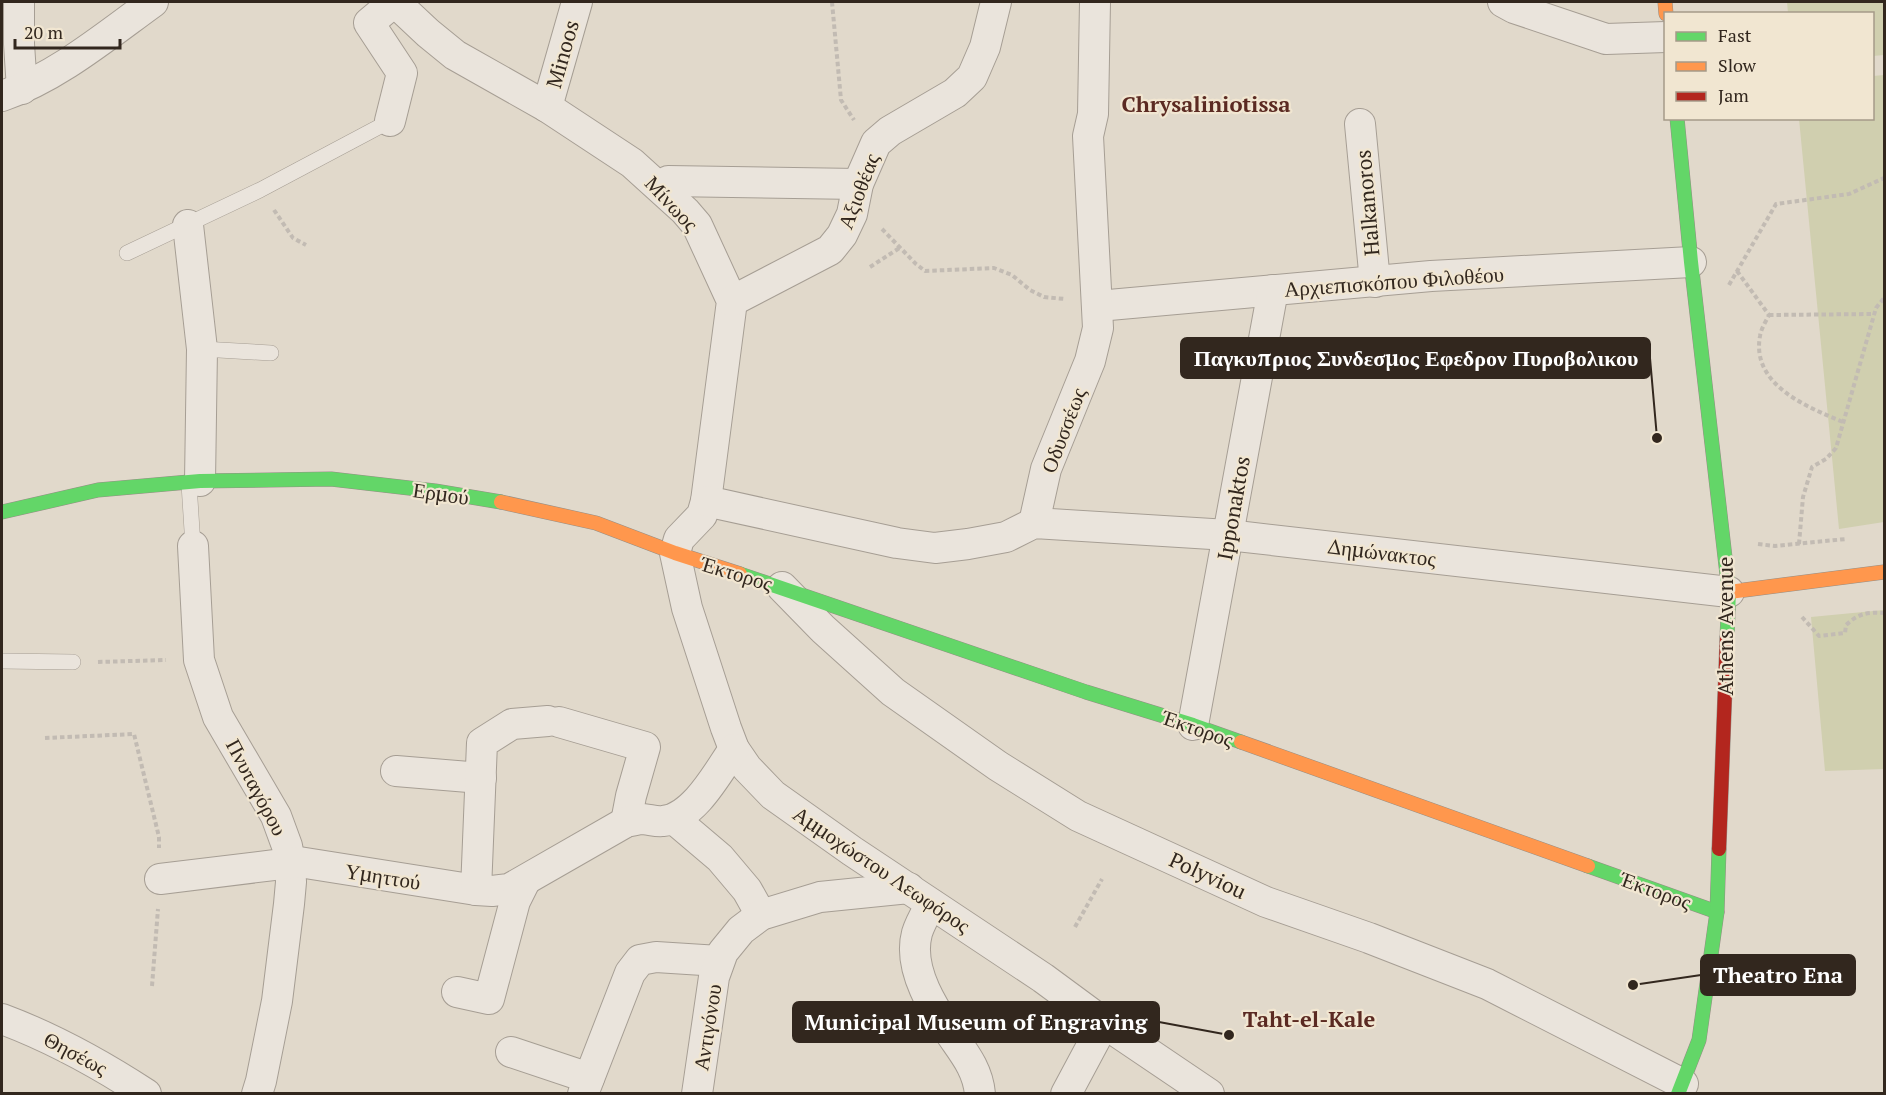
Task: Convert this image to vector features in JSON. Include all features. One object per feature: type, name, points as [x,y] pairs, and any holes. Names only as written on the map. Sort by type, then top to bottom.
[{"type":"street","points":[[12,92],[19,44],[19,2]]},
{"type":"street","points":[[12,92],[95,44],[153,2]]},
{"type":"street","points":[[390,121],[402,73],[369,23],[394,2]]},
{"type":"street","name":"Μίνωος","points":[[394,2],[455,55],[547,107],[632,163],[659,186],[697,225],[732,301]]},
{"type":"street","name":"Minoos","points":[[547,107],[577,2]]},
{"type":"street","name":"Αξιοθέας","points":[[732,301],[830,250],[842,235],[852,214],[858,183],[876,143],[890,131],[955,93],[972,77],[985,47],[996,2]]},
{"type":"street","name":"Οδυσσέως","points":[[1034,523],[1046,469],[1096,344],[1086,303],[1088,136],[1093,114],[1095,2]]},
{"type":"street","points":[[1503,2],[1514,8],[1606,39],[1664,37]]},
{"type":"street","name":"Athens Avenue","points":[[1677,120],[1729,592],[1718,912],[1699,1040],[1680,1089]]},
{"type":"street","name":"Halkanoros","points":[[1360,124],[1375,282]]},
{"type":"street","points":[[659,186],[668,181],[858,183]]},
{"type":"street","points":[[188,225],[202,349],[195,482]]},
{"type":"street","name":"Αρχιεπισκόπου Φιλοθέου","points":[[1086,303],[1431,276],[1691,262]]},
{"type":"street","name":"Ipponaktos","points":[[1193,725],[1273,290]]},
{"type":"street","points":[[675,553],[679,540],[702,515],[706,501],[732,301]]},
{"type":"street","name":"Ερμού","points":[[2,512],[81,493],[132,486],[331,479],[435,491],[514,504],[596,523],[675,553]]},
{"type":"street","points":[[706,501],[897,543],[935,548],[1006,537],[1034,523]]},
{"type":"street","name":"Δημώνακτος","points":[[1034,523],[1228,535],[1729,592]]},
{"type":"street","name":"Πνυταγόρου","points":[[193,546],[199,660],[218,717],[276,816],[290,862],[290,904],[277,1000],[257,1094]]},
{"type":"street","name":"Έκτορος","points":[[675,553],[782,587],[1086,692],[1193,725],[1718,912]]},
{"type":"street","name":"Αμμοχώστου Λεωφόρος","points":[[675,553],[687,608],[734,749],[747,768],[773,795],[1209,1094]]},
{"type":"street","points":[[1729,592],[1884,572]]},
{"type":"street","name":"Polyviou","points":[[782,587],[823,630],[893,692],[998,766],[1078,816],[1266,902],[1369,938],[1487,984],[1680,1089]]},
{"type":"street","points":[[476,890],[482,743],[512,724],[554,722],[645,747],[626,822]]},
{"type":"street","points":[[734,749],[702,796],[674,819],[720,858],[747,890],[760,915]]},
{"type":"street","points":[[396,771],[481,778]]},
{"type":"street","name":"Υμηττού","points":[[160,879],[290,862],[492,891],[509,889],[525,881],[626,822],[640,819],[662,822],[674,819]]},
{"type":"street","name":"Αντιγόνου","points":[[697,1094],[714,977],[723,952],[741,930],[760,915],[820,897],[832,890],[847,872],[852,851]]},
{"type":"street","points":[[457,992],[489,999],[514,901],[525,881]]},
{"type":"street","points":[[920,896],[915,946],[918,971],[927,995],[970,1062],[978,1080],[980,1094]]},
{"type":"street","name":"Αντιγόνου","points":[[820,897],[920,896]]},
{"type":"street","name":"Αντιγόνου","points":[[586,1086],[630,973],[640,960],[656,957],[719,961]]},
{"type":"street","name":"Θησέως","points":[[2,1019],[37,1032],[90,1059],[146,1094]]},
{"type":"street","points":[[1066,1094],[1104,1023]]},
{"type":"street","points":[[511,1052],[586,1086]]},
{"type":"lane","points":[[127,253],[260,190],[390,121]]},
{"type":"lane","points":[[202,349],[271,353]]},
{"type":"lane","name":"Πνυταγόρου","points":[[193,546],[195,482]]},
{"type":"lane","points":[[2,661],[74,662]]},
{"type":"path","points":[[832,2],[841,100],[864,135],[876,143]]},
{"type":"path","points":[[1722,287],[1728,286],[1776,204],[1849,194],[1884,178]]},
{"type":"path","points":[[260,190],[293,238],[306,245]]},
{"type":"path","points":[[882,229],[915,264],[925,271],[994,268],[1012,275],[1030,290],[1044,297],[1086,303]]},
{"type":"path","points":[[870,267],[901,247]]},
{"type":"path","points":[[1737,271],[1769,315]]},
{"type":"path","points":[[1798,544],[1803,496],[1812,467],[1826,459],[1836,448],[1874,314],[1884,298]]},
{"type":"path","points":[[1769,315],[1874,314]]},
{"type":"path","points":[[1769,315],[1760,336],[1761,366],[1772,380],[1803,405],[1843,422]]},
{"type":"path","points":[[1756,544],[1775,546],[1852,539]]},
{"type":"path","points":[[1796,613],[1806,620],[1819,636],[1845,633],[1846,625],[1854,617],[1866,612],[1884,613]]},
{"type":"path","points":[[74,662],[199,660]]},
{"type":"path","points":[[45,738],[134,734],[159,837],[160,879],[152,986]]},
{"type":"path","points":[[1075,927],[1102,879]]},
{"type":"green space","points":[[1787,2],[1884,2],[1884,55],[1874,56],[1874,12],[1788,12]]},
{"type":"green space","points":[[1884,75],[1884,522],[1839,529],[1799,120],[1874,120],[1874,76]]},
{"type":"green space","points":[[1884,610],[1884,769],[1825,771],[1811,617]]},
{"type":"traffic: fast","points":[[1677,120],[1729,592],[1727,637]]},
{"type":"traffic: fast","points":[[2,512],[98,490],[200,481],[331,479],[435,491],[501,502]]},
{"type":"traffic: fast","points":[[740,574],[1086,692],[1241,742]]},
{"type":"traffic: fast","points":[[1678,1094],[1699,1040],[1717,912],[1719,849]]},
{"type":"traffic: fast","points":[[1588,866],[1717,912]]},
{"type":"traffic: slow","points":[[1665,2],[1666,12]]},
{"type":"traffic: slow","points":[[501,502],[596,523],[675,553],[740,574]]},
{"type":"traffic: slow","points":[[1729,592],[1884,572]]},
{"type":"traffic: slow","points":[[1241,742],[1588,866]]},
{"type":"traffic: jam","points":[[1719,849],[1727,637]]},
{"type":"place","name":"Παγκυπριος Συνδεσμος Εφεδρον Πυροβολικου","points":[[1657,438]]},
{"type":"place","name":"Theatro Ena","points":[[1633,985]]},
{"type":"place","name":"Municipal Museum of Engraving","points":[[1229,1035]]},
{"type":"district","name":"Chrysaliniotissa","points":[[1206,103]]},
{"type":"district","name":"Taht-el-Kale","points":[[1309,1018]]}]
